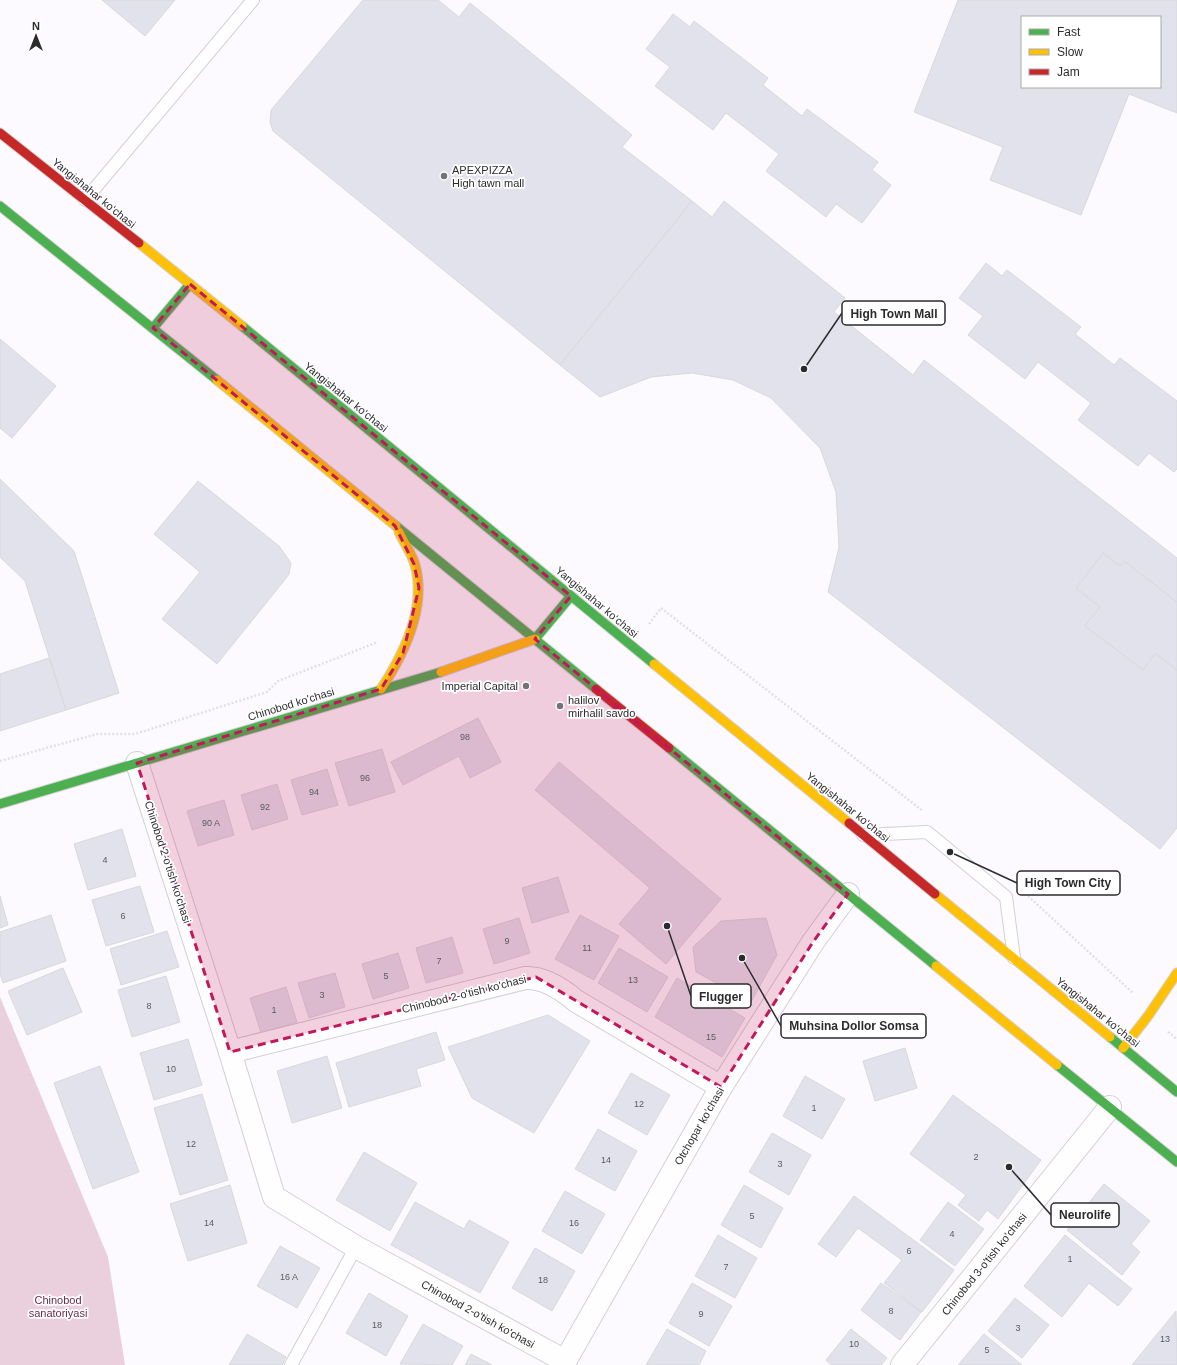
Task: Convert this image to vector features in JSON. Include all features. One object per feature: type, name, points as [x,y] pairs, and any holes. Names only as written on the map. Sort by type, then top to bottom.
[{"type":"main road","name":"Yangishahar ko‘chasi","points":[[0,133],[190,284],[1177,1092]]},
{"type":"main road","points":[[0,206],[153,328],[1177,1162]]},
{"type":"main road","points":[[153,328],[190,284]]},
{"type":"main road","points":[[381,689],[393,672],[410,632],[419,588],[414,564],[396,526]]},
{"type":"main road","points":[[535,639],[571,596]]},
{"type":"main road","name":"Chinobod ko'chasi","points":[[0,804],[477,660],[535,639]]},
{"type":"main road","points":[[1123,1048],[1148,1016],[1177,973]]},
{"type":"street","name":"Chinobod 2-o'tish ko'chasi","points":[[137,763],[230,1052],[274,1198],[356,1247],[564,1363]]},
{"type":"street","name":"Otchopar ko'chasi","points":[[564,1363],[721,1087],[813,942],[848,894]]},
{"type":"street","name":"Chinobod 2-o'tish ko'chasi","points":[[230,1052],[525,978],[536,977],[563,991],[576,1001],[721,1087]]},
{"type":"street","name":"Chinobod 3-o'tish ko'chasi","points":[[902,1365],[1110,1107]]},
{"type":"lane","points":[[84,200],[253,0]]},
{"type":"lane","points":[[863,835],[927,832],[1006,897],[1015,959]]},
{"type":"lane","points":[[291,1365],[356,1247]]},
{"type":"path","points":[[649,624],[661,608]]},
{"type":"path","points":[[0,761],[98,734],[135,734],[267,692],[278,681],[373,644],[410,632]]},
{"type":"highlighted area","points":[[190,284],[571,596],[535,639],[848,894],[813,942],[721,1087],[536,977],[230,1052],[137,763],[381,689],[403,653],[419,588],[414,564],[395,526],[153,328]]},
{"type":"green space","name":"Chinobod sanatoriyasi","points":[[0,997],[108,1257],[125,1365],[0,1365]]},
{"type":"building","points":[[102,0],[175,0],[145,36]]},
{"type":"building","points":[[363,0],[438,0],[459,17],[470,3],[632,135],[622,147],[692,201],[560,365],[273,131],[270,122],[271,110]]},
{"type":"building","points":[[958,0],[1177,0],[1177,113],[1129,94],[1081,215],[990,180],[1003,147],[914,112]]},
{"type":"building","points":[[673,14],[690,27],[694,21],[768,78],[763,85],[802,116],[807,109],[878,162],[872,170],[891,185],[862,223],[836,204],[826,217],[766,171],[779,154],[726,113],[713,130],[655,86],[670,67],[646,49]]},
{"type":"building","points":[[692,201],[712,217],[724,201],[845,298],[834,312],[913,375],[924,360],[1177,558],[1177,828],[1160,849],[828,592],[839,547],[836,492],[820,448],[771,398],[733,380],[692,373],[651,377],[600,397],[560,365]]},
{"type":"building","points":[[986,263],[1002,276],[1007,270],[1081,327],[1075,334],[1114,365],[1120,358],[1177,401],[1177,469],[1174,472],[1149,453],[1138,466],[1078,420],[1091,403],[1038,362],[1025,379],[968,335],[983,316],[959,298]]},
{"type":"building","points":[[0,339],[56,386],[12,438],[0,428]]},
{"type":"building","points":[[0,479],[74,551],[119,693],[66,710],[25,581],[0,557]]},
{"type":"building","points":[[198,481],[279,546],[291,563],[289,574],[217,664],[162,619],[200,572],[154,534]]},
{"type":"building","points":[[1103,553],[1120,566],[1124,561],[1177,602],[1177,670],[1155,653],[1143,670],[1085,626],[1100,607],[1076,588]]},
{"type":"building","points":[[49,658],[66,710],[0,731],[0,674]]},
{"type":"building","points":[[478,718],[501,762],[470,778],[459,756],[403,785],[391,762]]},
{"type":"building","points":[[382,749],[395,792],[349,806],[335,763]]},
{"type":"building","points":[[559,762],[721,899],[666,964],[619,924],[650,888],[535,790]]},
{"type":"building","points":[[327,769],[338,805],[302,815],[291,780]]},
{"type":"building","points":[[277,784],[288,819],[252,830],[241,795]]},
{"type":"building","points":[[224,800],[234,835],[198,846],[187,811]]},
{"type":"building","points":[[122,829],[136,876],[88,890],[74,844]]},
{"type":"building","points":[[558,877],[569,912],[532,923],[522,888]]},
{"type":"building","points":[[140,886],[154,932],[106,946],[92,900]]},
{"type":"building","points":[[0,896],[8,925],[0,928]]},
{"type":"building","points":[[51,915],[66,961],[3,983],[0,974],[0,932]]},
{"type":"building","points":[[580,915],[619,936],[594,980],[555,959]]},
{"type":"building","points":[[519,918],[530,953],[494,964],[483,929]]},
{"type":"building","points":[[766,918],[777,955],[751,1002],[696,972],[693,947],[721,921]]},
{"type":"building","points":[[167,931],[179,967],[121,985],[110,949]]},
{"type":"building","points":[[452,937],[463,973],[426,983],[416,948]]},
{"type":"building","points":[[619,948],[668,977],[647,1012],[598,983]]},
{"type":"building","points":[[398,953],[409,988],[373,999],[362,964]]},
{"type":"building","points":[[63,968],[82,1012],[27,1035],[8,991]]},
{"type":"building","points":[[335,973],[345,1007],[309,1018],[298,983]]},
{"type":"building","points":[[166,976],[180,1022],[132,1037],[118,990]]},
{"type":"building","points":[[677,978],[745,1018],[722,1057],[655,1017]]},
{"type":"building","points":[[286,987],[297,1022],[261,1033],[250,998]]},
{"type":"building","points":[[548,1015],[590,1041],[534,1133],[472,1098],[448,1047]]},
{"type":"building","points":[[436,1032],[445,1060],[416,1069],[421,1086],[349,1107],[336,1063]]},
{"type":"building","points":[[188,1039],[202,1085],[154,1100],[140,1053]]},
{"type":"building","points":[[905,1048],[917,1088],[875,1101],[863,1061]]},
{"type":"building","points":[[327,1056],[342,1108],[292,1123],[277,1071]]},
{"type":"building","points":[[100,1066],[139,1172],[93,1189],[54,1083]]},
{"type":"building","points":[[631,1073],[670,1095],[647,1135],[608,1113]]},
{"type":"building","points":[[805,1076],[845,1099],[822,1139],[783,1116]]},
{"type":"building","points":[[202,1094],[228,1180],[180,1195],[154,1108]]},
{"type":"building","points":[[953,1095],[1041,1160],[998,1219],[987,1210],[979,1221],[958,1205],[966,1195],[910,1154]]},
{"type":"building","points":[[598,1129],[637,1151],[615,1191],[575,1169]]},
{"type":"building","points":[[772,1133],[811,1155],[789,1195],[749,1172]]},
{"type":"building","points":[[364,1152],[417,1183],[390,1231],[336,1200]]},
{"type":"building","points":[[1104,1184],[1150,1221],[1131,1244],[1140,1252],[1122,1275],[1067,1230]]},
{"type":"building","points":[[230,1185],[247,1243],[188,1261],[170,1204]]},
{"type":"building","points":[[744,1185],[783,1208],[761,1248],[721,1225]]},
{"type":"building","points":[[565,1191],[605,1214],[582,1254],[542,1231]]},
{"type":"building","points":[[854,1196],[954,1270],[922,1312],[884,1283],[902,1260],[858,1228],[836,1257],[818,1244]]},
{"type":"building","points":[[415,1202],[464,1229],[469,1220],[509,1242],[480,1293],[391,1245]]},
{"type":"building","points":[[948,1202],[984,1229],[955,1266],[920,1240]]},
{"type":"building","points":[[718,1235],[757,1258],[735,1298],[695,1276]]},
{"type":"building","points":[[1065,1235],[1132,1289],[1118,1306],[1089,1283],[1062,1317],[1024,1286]]},
{"type":"building","points":[[280,1246],[320,1268],[297,1308],[257,1286]]},
{"type":"building","points":[[535,1248],[575,1271],[552,1311],[512,1288]]},
{"type":"building","points":[[692,1283],[732,1306],[709,1346],[669,1323]]},
{"type":"building","points":[[881,1283],[921,1312],[900,1340],[861,1310]]},
{"type":"building","points":[[369,1293],[408,1316],[386,1356],[346,1333]]},
{"type":"building","points":[[1015,1298],[1049,1325],[1022,1358],[988,1331]]},
{"type":"building","points":[[1176,1311],[1177,1365],[1132,1365]]},
{"type":"building","points":[[423,1324],[463,1346],[452,1365],[400,1364]]},
{"type":"building","points":[[667,1329],[706,1351],[699,1365],[646,1365]]},
{"type":"building","points":[[851,1329],[887,1358],[881,1365],[832,1365],[826,1360]]},
{"type":"building","points":[[247,1334],[286,1357],[282,1365],[229,1365]]},
{"type":"building","points":[[984,1334],[1022,1365],[958,1365]]},
{"type":"building","points":[[471,1354],[492,1365],[465,1365]]},
{"type":"traffic: fast","points":[[0,206],[217,380]]},
{"type":"traffic: fast","points":[[153,328],[190,284]]},
{"type":"traffic: fast","points":[[242,326],[654,664]]},
{"type":"traffic: fast","points":[[396,526],[596,689]]},
{"type":"traffic: fast","points":[[535,639],[571,596]]},
{"type":"traffic: fast","points":[[0,804],[441,672]]},
{"type":"traffic: fast","points":[[669,748],[936,966]]},
{"type":"traffic: fast","points":[[1110,1037],[1177,1092]]},
{"type":"traffic: fast","points":[[1057,1065],[1177,1162]]},
{"type":"traffic: slow","points":[[139,243],[242,326]]},
{"type":"traffic: slow","points":[[217,380],[396,526]]},
{"type":"traffic: slow","points":[[381,689],[405,646],[416,614],[418,598],[418,581],[415,565],[399,532]]},
{"type":"traffic: slow","points":[[441,672],[535,639]]},
{"type":"traffic: slow","points":[[654,664],[849,823]]},
{"type":"traffic: slow","points":[[935,894],[1110,1037]]},
{"type":"traffic: slow","points":[[936,966],[1057,1065]]},
{"type":"traffic: slow","points":[[1123,1048],[1148,1016],[1177,973]]},
{"type":"traffic: jam","points":[[0,133],[139,243]]},
{"type":"traffic: jam","points":[[596,689],[669,748]]},
{"type":"traffic: jam","points":[[849,823],[935,894]]},
{"type":"place","name":"APEXPIZZA High tawn mall","points":[[444,176]]},
{"type":"place","name":"High Town Mall","points":[[804,369]]},
{"type":"place","name":"Imperial Capital","points":[[526,686]]},
{"type":"place","name":"halilov mirhalil savdo","points":[[560,706]]},
{"type":"place","name":"High Town City","points":[[950,852]]},
{"type":"place","name":"Flugger","points":[[667,926]]},
{"type":"place","name":"Muhsina Dollor Somsa","points":[[742,958]]},
{"type":"place","name":"Neurolife","points":[[1009,1167]]}]
